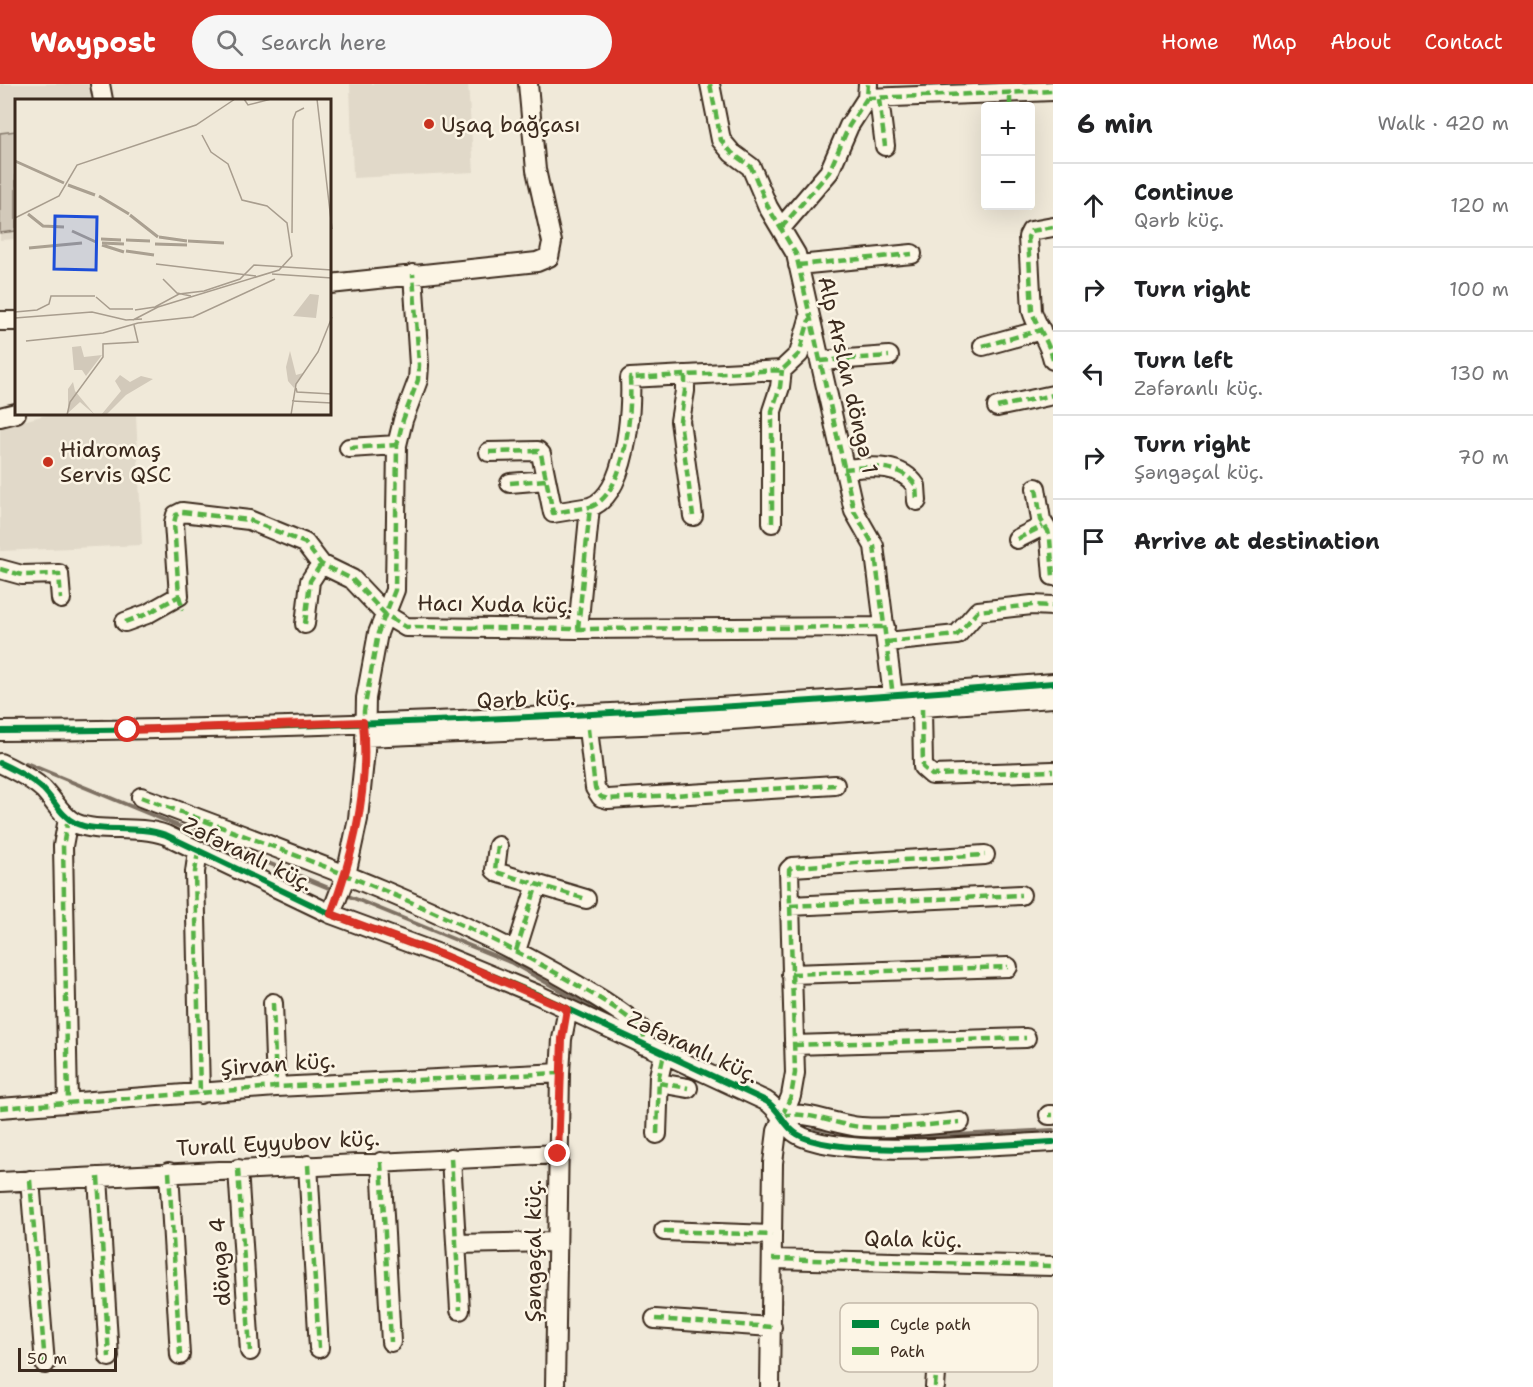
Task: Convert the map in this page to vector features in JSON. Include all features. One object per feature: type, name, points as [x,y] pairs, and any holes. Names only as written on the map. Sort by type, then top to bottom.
[{"type":"street","points":[[100,84],[102,99]]},
{"type":"street","points":[[332,284],[537,262],[549,257],[552,242],[536,170],[528,84]]},
{"type":"street","name":"Alp Arslan döngə 1","points":[[710,84],[721,140],[732,153],[751,167],[768,207],[792,245],[798,265],[856,518],[867,531],[874,546],[893,696]]},
{"type":"street","points":[[872,94],[1010,99],[1053,91]]},
{"type":"street","points":[[781,228],[823,182],[849,126],[872,94]]},
{"type":"street","points":[[872,94],[885,146]]},
{"type":"street","points":[[1053,227],[1031,231],[1028,237],[1032,311],[1050,348],[1053,360]]},
{"type":"street","points":[[798,265],[912,254]]},
{"type":"street","points":[[331,914],[346,875],[358,819],[364,729],[378,633],[394,590],[397,445],[403,420],[418,380],[420,365],[413,274]]},
{"type":"street","points":[[772,523],[771,418],[782,370],[799,354],[810,317]]},
{"type":"street","points":[[983,346],[1041,330]]},
{"type":"street","points":[[820,361],[889,356]]},
{"type":"street","points":[[489,452],[538,451],[542,454],[553,513],[590,507],[607,497],[618,472],[630,412],[630,378],[782,370]]},
{"type":"street","points":[[685,375],[685,392],[680,421],[693,516]]},
{"type":"street","points":[[997,407],[1053,396]]},
{"type":"street","points":[[0,417],[15,413]]},
{"type":"street","points":[[349,448],[397,445]]},
{"type":"street","points":[[844,469],[879,466],[898,471],[916,486],[917,501]]},
{"type":"street","points":[[510,483],[546,480]]},
{"type":"street","points":[[1036,488],[1043,526],[1048,531],[1050,539],[1053,576]]},
{"type":"street","points":[[578,629],[590,507]]},
{"type":"street","name":"Hacı Xuda küç.","points":[[125,622],[181,603],[174,523],[176,515],[182,513],[240,518],[259,523],[305,543],[321,564],[352,579],[386,615],[406,627],[957,635],[978,611],[1032,605],[1053,606]]},
{"type":"street","points":[[1017,539],[1043,526]]},
{"type":"street","points":[[305,624],[309,581],[321,564]]},
{"type":"street","points":[[0,568],[22,575],[59,574],[62,599]]},
{"type":"street","name":"Qərb küç.","points":[[364,729],[893,696],[1053,683]]},
{"type":"street","name":"Qərb küç.","points":[[0,731],[588,729],[922,709],[1053,698]]},
{"type":"street","points":[[922,709],[923,767],[932,775],[1053,771]]},
{"type":"street","points":[[588,729],[595,788],[601,797],[608,799],[835,785]]},
{"type":"street","points":[[0,763],[42,788],[68,819],[63,846],[68,1103]]},
{"type":"street","points":[[141,798],[346,875],[516,951],[575,984],[631,1021],[641,1029],[644,1045]]},
{"type":"street","name":"Zəfəranlı küç.","points":[[68,819],[84,826],[152,830],[331,914],[442,955],[567,1009],[766,1101],[782,1116],[791,1129],[805,1138],[855,1148],[1053,1142]]},
{"type":"street","points":[[498,846],[495,870],[586,899]]},
{"type":"street","points":[[198,851],[195,895],[200,1094]]},
{"type":"street","points":[[771,1387],[773,1163],[777,1131],[793,1086],[794,1045],[788,874],[792,867],[985,855]]},
{"type":"street","points":[[516,951],[537,884]]},
{"type":"street","points":[[790,906],[1021,895]]},
{"type":"street","points":[[791,974],[1008,967]]},
{"type":"street","points":[[273,1003],[276,1087]]},
{"type":"street","name":"Şəngəçal küç.","points":[[555,1387],[560,1073],[567,1009]]},
{"type":"street","points":[[794,1045],[1026,1038]]},
{"type":"street","points":[[657,1134],[659,1083],[664,1054]]},
{"type":"street","name":"Şirvan küç.","points":[[0,1108],[276,1087],[560,1073]]},
{"type":"street","points":[[659,1083],[688,1088]]},
{"type":"street","points":[[782,1116],[795,1114],[836,1124],[881,1128],[960,1122]]},
{"type":"street","name":"Turall Eyyubov küç.","points":[[0,1182],[558,1154]]},
{"type":"street","points":[[451,1158],[460,1310]]},
{"type":"street","points":[[381,1162],[391,1342]]},
{"type":"street","points":[[308,1165],[319,1348]]},
{"type":"street","name":"döngə 4","points":[[238,1169],[250,1351]]},
{"type":"street","points":[[169,1172],[180,1356]]},
{"type":"street","points":[[98,1177],[109,1357]]},
{"type":"street","points":[[30,1180],[45,1364]]},
{"type":"street","points":[[664,1231],[772,1235]]},
{"type":"street","points":[[456,1244],[557,1242]]},
{"type":"street","name":"Qala küç.","points":[[772,1259],[1053,1266]]},
{"type":"street","points":[[655,1319],[772,1327]]},
{"type":"street","points":[[935,1387],[936,1372]]},
{"type":"shaded area","points":[[0,84],[88,84],[92,99],[15,99],[15,239],[0,240]]},
{"type":"shaded area","points":[[350,84],[468,84],[474,172],[353,178]]},
{"type":"shaded area","points":[[888,84],[1047,84],[889,92]]},
{"type":"shaded area","points":[[15,131],[15,231],[0,233],[0,133]]},
{"type":"shaded area","name":"Hidromaş Servis QSC","points":[[41,416],[136,416],[142,545],[0,551],[0,427]]},
{"type":"waterway","points":[[26,763],[336,891]]},
{"type":"waterway","points":[[346,895],[512,963],[607,1017]]},
{"type":"waterway","points":[[815,1128],[864,1137],[898,1138],[1053,1130]]},
{"type":"marked path","points":[[710,84],[721,140],[732,153],[751,167],[768,207],[796,254],[854,511],[874,546],[893,696]]},
{"type":"marked path","points":[[781,228],[829,172],[849,126],[867,98],[868,84]]},
{"type":"marked path","points":[[867,98],[1053,91]]},
{"type":"marked path","points":[[1010,92],[1010,102]]},
{"type":"marked path","points":[[879,99],[885,146]]},
{"type":"marked path","points":[[1053,227],[1031,231],[1028,237],[1032,311],[1053,360]]},
{"type":"marked path","points":[[798,265],[912,254]]},
{"type":"marked path","points":[[370,722],[364,722],[364,711],[378,633],[395,590],[397,445],[403,420],[418,380],[413,274]]},
{"type":"marked path","points":[[578,629],[590,507],[602,499],[612,487],[619,470],[628,431],[630,378],[782,370],[799,354],[809,320]]},
{"type":"marked path","points":[[983,346],[1041,330]]},
{"type":"marked path","points":[[820,361],[889,356]]},
{"type":"marked path","points":[[772,523],[772,411],[780,387],[782,370]]},
{"type":"marked path","points":[[685,375],[680,421],[693,516]]},
{"type":"marked path","points":[[997,407],[1053,395]]},
{"type":"marked path","points":[[349,448],[397,445]]},
{"type":"marked path","points":[[489,452],[538,451],[541,454],[553,513],[590,507]]},
{"type":"marked path","points":[[844,469],[883,468],[902,473],[916,486],[917,501]]},
{"type":"marked path","points":[[510,483],[546,480]]},
{"type":"marked path","points":[[1036,488],[1041,520],[1050,539],[1053,576]]},
{"type":"marked path","points":[[125,622],[147,614],[179,596],[174,523],[176,515],[182,512],[249,520],[305,543],[321,564],[352,579],[386,615],[406,627],[578,629],[885,627]]},
{"type":"marked path","points":[[1017,539],[1043,526]]},
{"type":"marked path","points":[[305,624],[310,581],[321,564]]},
{"type":"marked path","points":[[0,569],[22,575],[59,574],[61,599]]},
{"type":"marked path","points":[[179,596],[183,610]]},
{"type":"marked path","points":[[887,642],[957,635],[978,611],[1032,605],[1053,606]]},
{"type":"marked path","points":[[922,709],[923,767],[932,775],[1053,771]]},
{"type":"marked path","points":[[588,729],[595,788],[601,797],[608,799],[835,785]]},
{"type":"marked path","points":[[141,797],[352,878],[456,922],[556,973],[623,1014],[641,1030],[644,1045]]},
{"type":"marked path","points":[[68,819],[63,846],[68,1103]]},
{"type":"marked path","points":[[498,846],[495,870],[499,873],[586,899]]},
{"type":"marked path","points":[[198,851],[195,872],[200,1094]]},
{"type":"marked path","points":[[782,1116],[791,1096],[795,1073],[789,870],[792,867],[985,855]]},
{"type":"marked path","points":[[516,951],[537,884]]},
{"type":"marked path","points":[[790,906],[1021,895]]},
{"type":"marked path","points":[[791,974],[1008,967]]},
{"type":"marked path","points":[[273,1003],[276,1087]]},
{"type":"marked path","points":[[794,1045],[1026,1038]]},
{"type":"marked path","points":[[657,1134],[659,1076],[664,1054]]},
{"type":"marked path","points":[[0,1108],[276,1087],[560,1073]]},
{"type":"marked path","points":[[659,1083],[688,1088]]},
{"type":"marked path","points":[[782,1116],[811,1116],[861,1127],[960,1122]]},
{"type":"marked path","points":[[451,1158],[460,1310]]},
{"type":"marked path","points":[[381,1162],[391,1342]]},
{"type":"marked path","points":[[308,1165],[319,1348]]},
{"type":"marked path","points":[[238,1169],[250,1351]]},
{"type":"marked path","points":[[169,1172],[180,1355]]},
{"type":"marked path","points":[[98,1177],[109,1357]]},
{"type":"marked path","points":[[30,1180],[45,1364]]},
{"type":"marked path","points":[[664,1231],[772,1235]]},
{"type":"marked path","points":[[772,1259],[1053,1266]]},
{"type":"marked path","points":[[655,1319],[772,1327]]},
{"type":"marked path","points":[[935,1387],[936,1372]]},
{"type":"cycle path","points":[[0,731],[263,727],[527,717],[790,702],[1053,683]]},
{"type":"cycle path","points":[[0,763],[23,774],[38,785],[75,823],[95,828],[142,830],[166,835],[331,914],[442,955],[536,994],[766,1101],[775,1108],[792,1131],[817,1142],[882,1148],[1053,1142]]},
{"type":"place","name":"Uşaq bağçası","points":[[429,124]]},
{"type":"place","name":"Hidromaş Servis QSC","points":[[48,462]]},
{"type":"route","points":[[128,730],[363,722],[365,751],[354,845],[346,875],[331,914],[442,955],[567,1009],[562,1039],[558,1154]]}]
